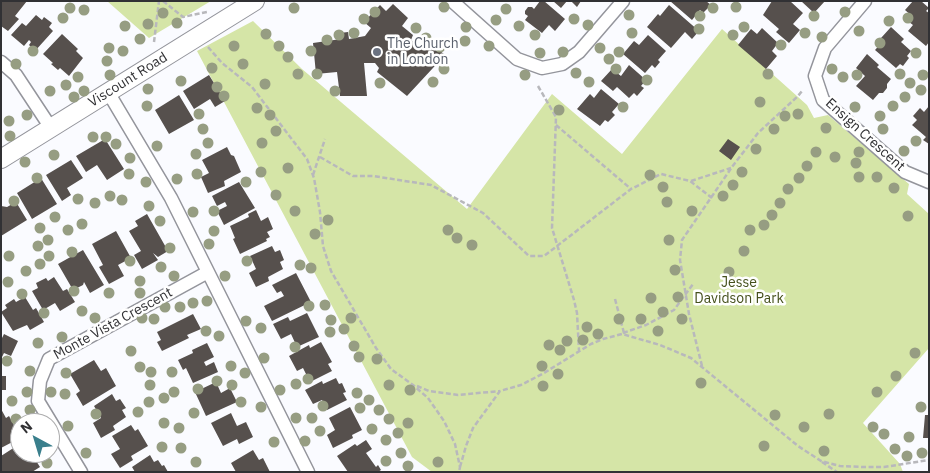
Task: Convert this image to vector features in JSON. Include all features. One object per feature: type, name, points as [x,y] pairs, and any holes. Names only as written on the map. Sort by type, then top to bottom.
[{"type":"street","name":"Viscount Road","points":[[1,159],[255,1]]},
{"type":"street","points":[[452,1],[517,58],[542,68],[562,64],[579,52],[622,1]]},
{"type":"street","name":"Ensign Crescent","points":[[865,1],[825,48],[816,76],[823,100],[905,172],[929,182]]},
{"type":"street","points":[[1,62],[16,74],[51,128]]},
{"type":"street","points":[[108,92],[171,198],[308,472]]},
{"type":"street","name":"Monte Vista Crescent","points":[[81,472],[38,401],[40,381],[49,359],[208,272]]},
{"type":"path","points":[[154,42],[161,1],[183,17],[206,11],[220,23]]},
{"type":"path","points":[[198,36],[222,63],[252,87],[307,159],[313,176],[320,212],[323,246],[331,271],[376,348],[391,369],[428,398],[444,421],[455,444],[460,468]]},
{"type":"path","points":[[538,86],[556,117],[552,228],[577,313],[579,351]]},
{"type":"path","points":[[702,366],[689,314],[680,260],[682,240],[732,167],[758,133],[802,91]]},
{"type":"path","points":[[556,125],[631,189]]},
{"type":"path","points":[[313,176],[325,139]]},
{"type":"path","points":[[320,157],[353,176],[373,176],[431,185],[483,213],[529,256],[544,256],[631,189],[661,174],[690,181],[712,198]]},
{"type":"path","points":[[690,181],[732,167]]},
{"type":"path","points":[[413,385],[428,391],[458,395],[500,391],[521,385],[603,339],[646,324],[674,310],[693,284]]},
{"type":"path","points":[[615,299],[623,333]]},
{"type":"path","points":[[623,333],[660,345],[691,358],[798,446],[837,472]]},
{"type":"path","points":[[459,472],[473,428],[500,391]]},
{"type":"path","points":[[821,461],[840,466],[884,467],[929,460]]},
{"type":"green space","points":[[107,1],[211,1],[149,38]]},
{"type":"green space","name":"Jesse Davidson Park","points":[[253,21],[302,69],[467,209],[552,94],[622,154],[722,29],[807,105],[814,118],[828,115],[909,184],[907,194],[929,214],[929,348],[863,423],[900,464],[903,472],[432,472],[412,457],[197,51]]},
{"type":"building","points":[[1,1],[27,1],[15,16],[19,19],[8,31],[1,26]]},
{"type":"building","points":[[540,1],[544,1],[565,19],[555,31],[549,25],[542,33],[525,20],[528,16],[525,14],[525,11],[528,7],[534,9]]},
{"type":"building","points":[[553,1],[567,1],[561,8]]},
{"type":"building","points":[[571,1],[581,1],[577,7]]},
{"type":"building","points":[[670,1],[706,1],[711,5],[703,13],[700,10],[692,20]]},
{"type":"building","points":[[772,1],[790,1],[803,13],[793,24],[800,30],[789,43],[776,32],[779,29],[763,15]]},
{"type":"building","points":[[801,1],[825,1],[814,13]]},
{"type":"building","points":[[913,1],[921,1],[929,8],[926,11],[929,13],[929,42],[926,46],[908,31],[913,25],[909,22],[913,17],[905,10]]},
{"type":"building","name":"The Church in London","points":[[393,4],[408,18],[402,26],[413,35],[411,40],[422,48],[428,41],[445,55],[407,96],[377,72],[379,68],[375,63],[364,63],[367,96],[340,96],[337,72],[316,74],[313,43],[341,39],[340,33],[348,32],[349,39],[365,36],[371,28],[364,22],[380,5],[386,11]]},
{"type":"building","points":[[669,5],[699,31],[692,39],[685,32],[671,48],[647,27]]},
{"type":"building","points":[[36,15],[42,20],[44,17],[52,23],[49,27],[53,31],[35,51],[29,45],[31,42],[29,40],[24,46],[11,35],[22,23],[26,26]]},
{"type":"building","points":[[891,27],[904,39],[901,42],[911,51],[907,56],[909,58],[903,66],[900,64],[896,68],[875,50],[884,40],[881,38]]},
{"type":"building","points":[[762,28],[778,43],[772,51],[777,56],[766,69],[738,45],[751,29],[757,34]]},
{"type":"building","points":[[62,34],[78,49],[76,51],[83,58],[69,76],[60,68],[58,70],[43,54]]},
{"type":"building","points":[[648,35],[666,51],[658,60],[660,62],[655,68],[652,65],[645,73],[623,54],[634,41],[639,45]]},
{"type":"building","points":[[867,54],[879,65],[877,67],[891,79],[883,93],[879,93],[873,100],[856,86],[865,76],[856,68]]},
{"type":"building","points":[[629,65],[646,80],[641,86],[644,88],[637,96],[634,93],[629,98],[617,87],[613,91],[601,81],[612,69],[621,76]]},
{"type":"building","points":[[209,75],[225,101],[215,107],[210,99],[194,109],[183,91]]},
{"type":"building","points":[[601,89],[619,104],[612,112],[615,115],[608,122],[605,120],[600,126],[577,109],[590,94],[594,98]]},
{"type":"building","points":[[179,95],[194,120],[169,134],[155,110]]},
{"type":"building","points":[[929,106],[929,144],[923,140],[926,137],[912,125],[917,120],[913,116],[920,108],[924,112]]},
{"type":"building","points":[[105,139],[124,169],[107,180],[97,165],[86,172],[76,156]]},
{"type":"building","points":[[728,139],[740,147],[731,160],[719,151]]},
{"type":"building","points":[[227,147],[231,155],[234,156],[241,172],[224,181],[225,186],[208,193],[201,177],[209,173],[202,160]]},
{"type":"building","points":[[71,160],[83,178],[67,188],[71,195],[62,201],[46,175]]},
{"type":"building","points":[[41,178],[57,204],[32,219],[17,193]]},
{"type":"building","points":[[239,182],[255,208],[224,225],[217,211],[227,206],[225,202],[217,206],[212,196]]},
{"type":"building","points":[[16,202],[27,220],[1,236],[1,206],[7,207]]},
{"type":"building","points":[[256,210],[261,221],[268,217],[273,229],[267,232],[270,237],[266,239],[267,241],[240,254],[233,239],[235,238],[230,226],[249,217],[248,214]]},
{"type":"building","points":[[147,214],[168,251],[158,257],[153,253],[158,260],[142,269],[134,255],[141,251],[129,231],[138,226],[135,221]]},
{"type":"building","points":[[116,231],[131,258],[118,265],[124,276],[109,284],[99,267],[103,265],[92,244]]},
{"type":"building","points":[[272,246],[275,252],[280,250],[284,260],[280,262],[283,269],[268,277],[269,281],[256,287],[249,273],[256,269],[250,256]]},
{"type":"building","points":[[83,250],[104,285],[90,293],[84,282],[83,285],[73,290],[58,264]]},
{"type":"building","points":[[296,273],[311,302],[272,321],[264,306],[284,296],[281,291],[277,293],[272,285]]},
{"type":"building","points":[[54,277],[63,291],[67,289],[75,302],[60,311],[55,303],[43,310],[32,291],[38,288],[36,283],[46,278],[48,281]]},
{"type":"building","points":[[25,297],[33,310],[36,308],[44,322],[30,330],[27,325],[13,331],[1,312],[7,308],[5,305],[14,299],[16,302]]},
{"type":"building","points":[[307,313],[319,337],[297,347],[291,334],[281,339],[273,324],[288,317],[290,321]]},
{"type":"building","points":[[193,314],[201,329],[187,335],[189,338],[162,351],[157,342],[161,340],[157,332]]},
{"type":"building","points":[[4,334],[18,341],[11,356],[4,353],[1,359],[1,340]]},
{"type":"building","points":[[321,342],[332,362],[328,364],[332,371],[310,382],[303,368],[297,371],[289,356],[309,345],[310,348]]},
{"type":"building","points":[[207,343],[214,357],[204,362],[206,366],[214,362],[218,372],[193,383],[186,368],[183,370],[178,360],[193,353],[192,350]]},
{"type":"building","points":[[94,360],[101,371],[106,368],[116,386],[83,406],[76,394],[80,391],[70,374]]},
{"type":"building","points":[[1,376],[6,376],[6,390],[1,390]]},
{"type":"building","points":[[336,378],[339,384],[342,383],[346,392],[343,393],[347,400],[327,410],[322,400],[313,404],[305,390],[322,381],[323,384]]},
{"type":"building","points":[[216,382],[221,393],[230,388],[237,402],[206,416],[195,392]]},
{"type":"building","points":[[112,394],[116,401],[120,399],[126,408],[122,410],[126,417],[113,426],[115,430],[101,438],[93,423],[101,418],[94,406]]},
{"type":"building","points":[[350,407],[362,430],[352,435],[353,438],[333,448],[327,435],[335,430],[329,418]]},
{"type":"building","points":[[1,409],[6,418],[9,416],[10,418],[10,443],[1,448]]},
{"type":"building","points":[[231,413],[237,426],[246,422],[253,437],[239,444],[237,439],[223,446],[211,423]]},
{"type":"building","points":[[925,415],[929,415],[929,438],[923,438]]},
{"type":"building","points":[[131,425],[135,431],[138,429],[148,446],[131,456],[133,460],[120,468],[111,454],[120,449],[112,436]]},
{"type":"building","points":[[366,440],[372,449],[366,453],[376,467],[378,465],[381,470],[378,472],[348,472],[337,456],[355,444],[357,446]]},
{"type":"building","points":[[10,450],[10,463],[37,463],[40,467],[32,472],[1,472],[1,456]]},
{"type":"building","points":[[253,450],[259,460],[263,458],[270,472],[236,472],[231,463]]},
{"type":"building","points":[[150,455],[154,462],[158,460],[162,466],[164,465],[168,472],[135,472],[132,467]]},
{"type":"place","name":"The Church in London","points":[[377,52]]}]
